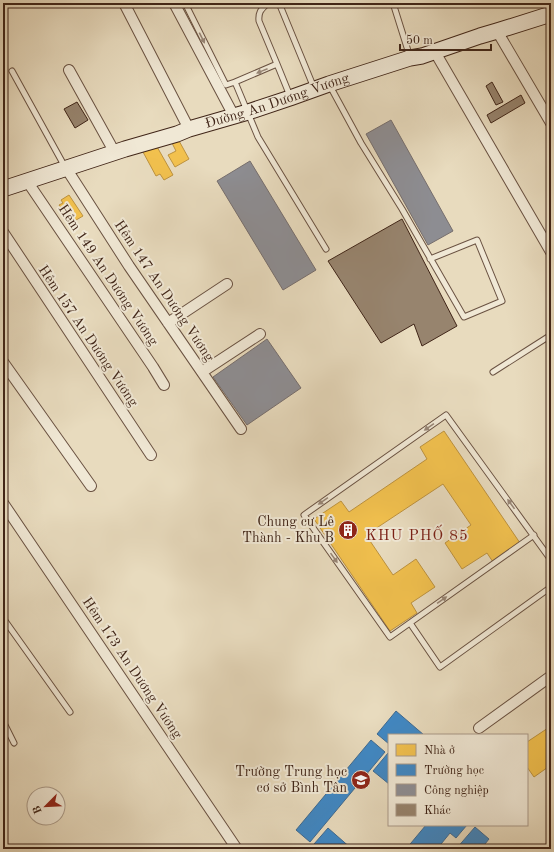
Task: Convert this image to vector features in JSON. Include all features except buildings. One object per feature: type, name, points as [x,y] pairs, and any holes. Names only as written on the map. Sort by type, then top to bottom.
[{"type":"main road","name":"Đường An Dương Vương","points":[[3,189],[551,14]]},
{"type":"street","points":[[124,3],[189,129]]},
{"type":"street","points":[[174,3],[241,114]]},
{"type":"street","points":[[497,31],[551,123]]},
{"type":"street","points":[[435,52],[551,252]]},
{"type":"street","points":[[69,70],[115,153]]},
{"type":"street","name":"Hẻm 147 An Dương Vương","points":[[66,168],[129,266],[241,429]]},
{"type":"street","name":"Hẻm 149 An Dương Vương","points":[[27,181],[164,385]]},
{"type":"street","name":"Hẻm 157 An Dương Vương","points":[[3,232],[151,455]]},
{"type":"street","points":[[168,323],[227,284]]},
{"type":"street","points":[[202,372],[260,334]]},
{"type":"street","points":[[3,362],[91,486]]},
{"type":"street","name":"Hẻm 173 An Dương Vương","points":[[3,503],[237,849]]},
{"type":"street","points":[[479,728],[551,676]]},
{"type":"lane","points":[[185,3],[226,85],[277,64]]},
{"type":"lane","points":[[268,3],[258,15],[259,21],[290,98]]},
{"type":"lane","points":[[279,3],[322,86],[361,143],[402,209],[430,259],[464,317],[502,302],[476,240],[430,259]]},
{"type":"lane","points":[[393,3],[410,58]]},
{"type":"lane","points":[[12,71],[66,168]]},
{"type":"lane","points":[[234,82],[241,114],[258,137],[326,249]]},
{"type":"lane","points":[[493,372],[551,335]]},
{"type":"lane","points":[[534,535],[390,637],[304,515],[446,415],[534,535],[551,560]]},
{"type":"lane","points":[[410,623],[440,667],[551,587]]},
{"type":"lane","points":[[3,618],[70,712]]},
{"type":"lane","points":[[3,721],[14,743]]},
{"type":"place","name":"Chung cư Lê Thành - Khu B","points":[[348,530]]},
{"type":"place","name":"Trường Trung học cơ sở Bình Tân","points":[[361,780]]},
{"type":"district","name":"KHU PHỐ 85","points":[[417,536]]}]
